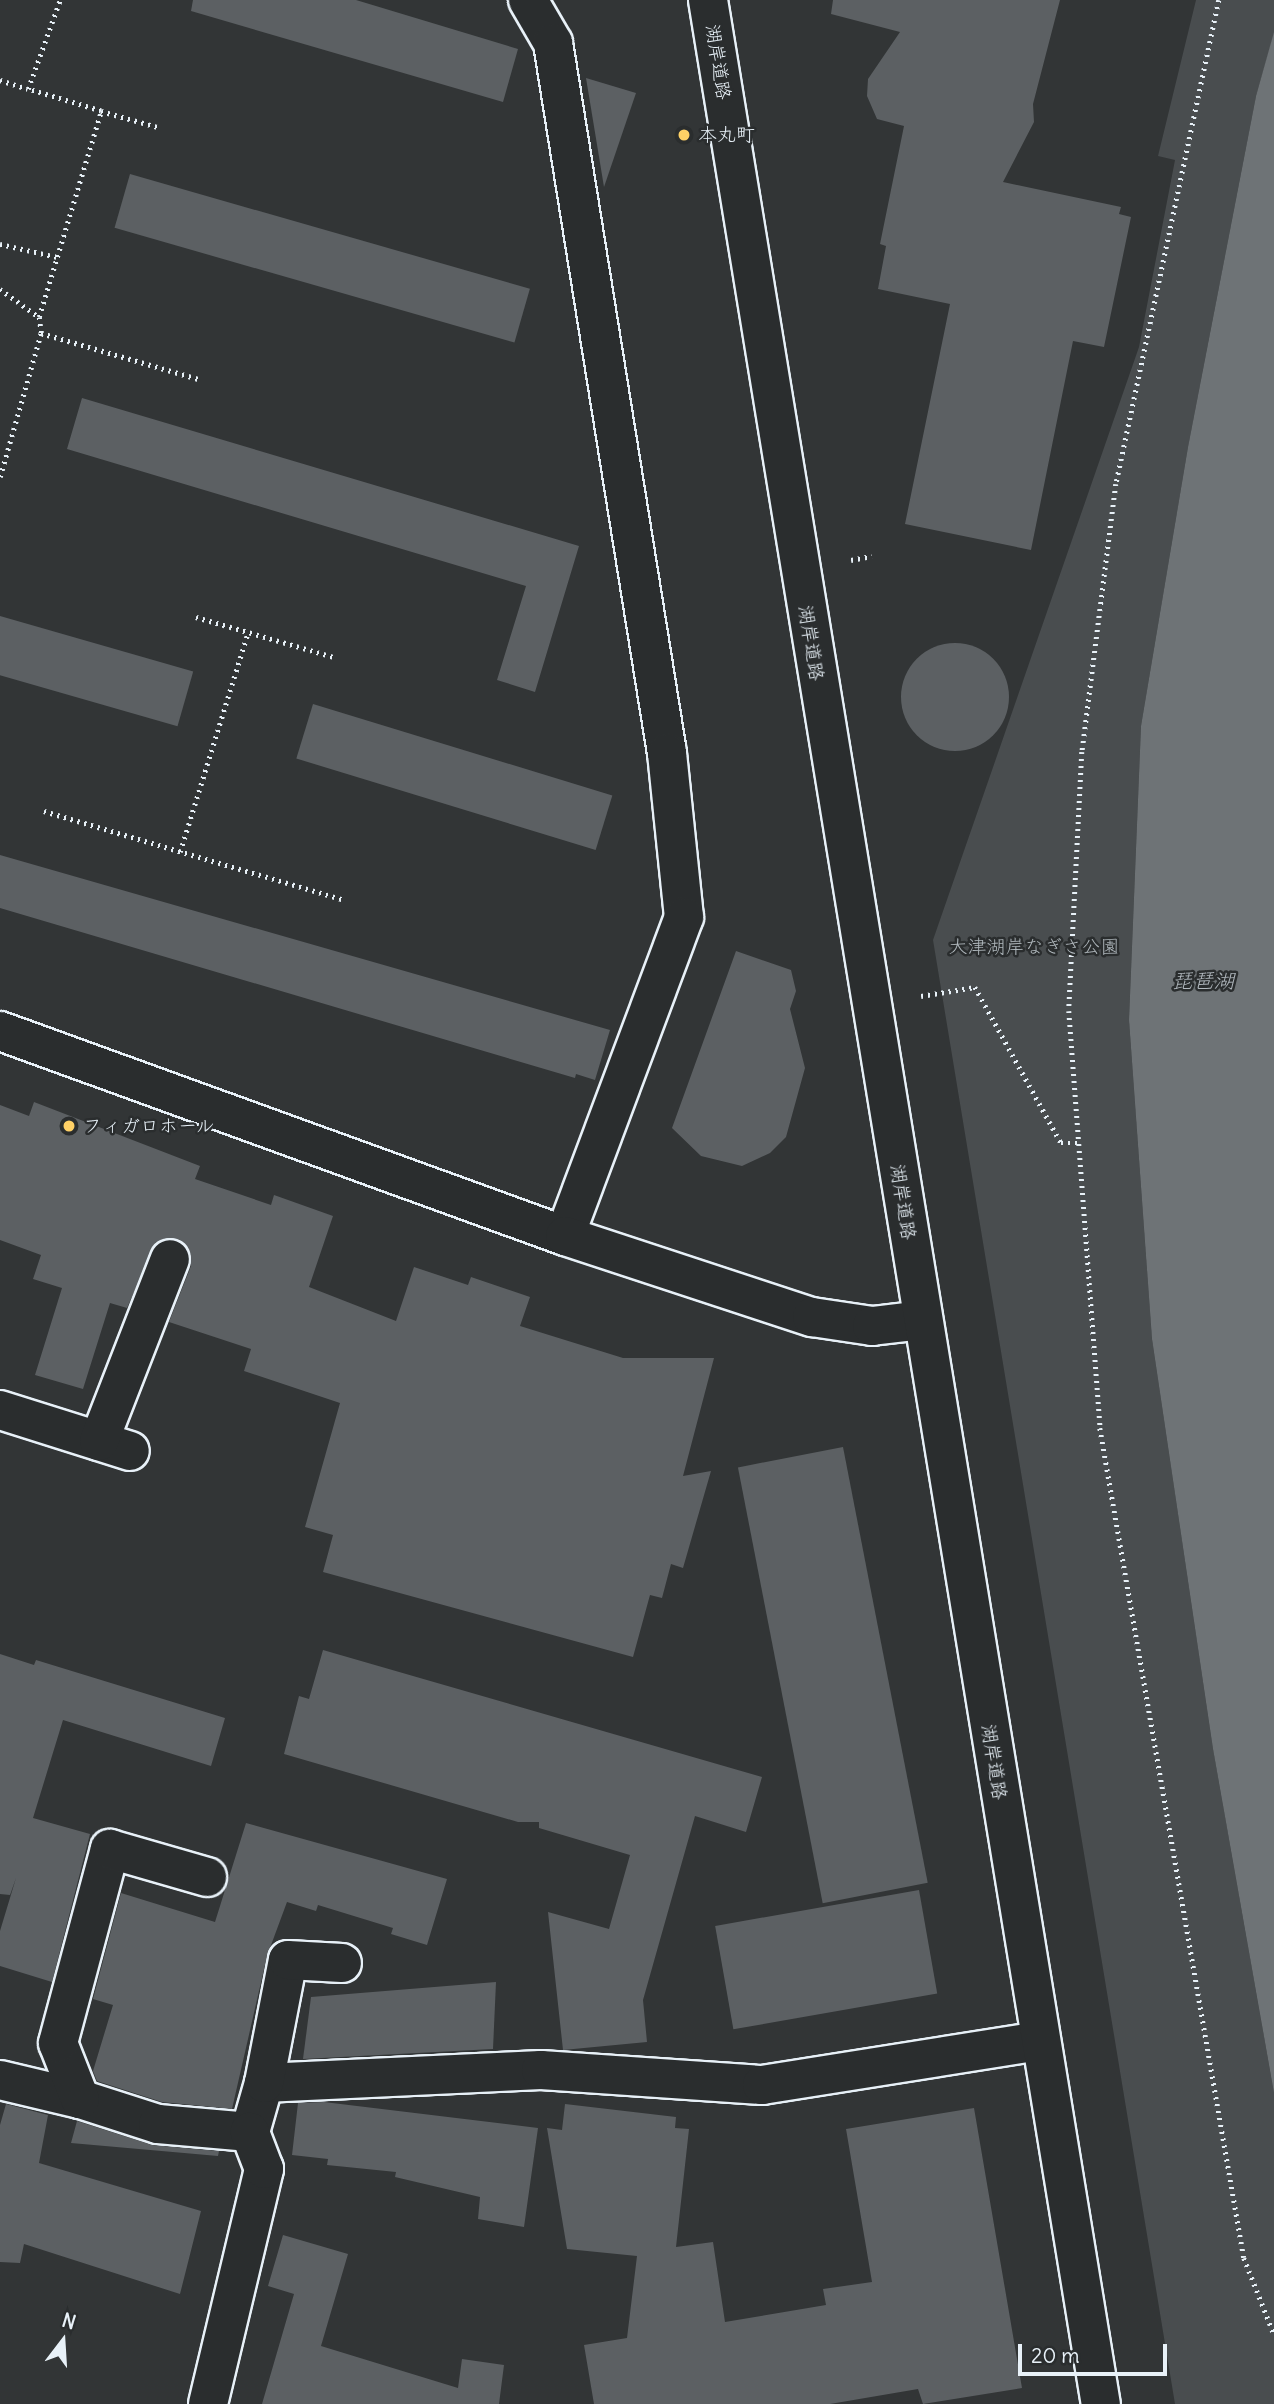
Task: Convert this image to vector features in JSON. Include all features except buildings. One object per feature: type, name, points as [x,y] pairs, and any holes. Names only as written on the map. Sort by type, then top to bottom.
[{"type":"main road","points":[[528,0],[553,43],[667,753],[684,917],[565,1236]]},
{"type":"main road","name":"湖岸道路","points":[[708,0],[1101,2404]]},
{"type":"main road","points":[[0,1031],[565,1236],[812,1317],[872,1326],[922,1320]]},
{"type":"main road","points":[[0,1410],[114,1446],[170,1259]]},
{"type":"main road","points":[[80,2099],[58,2043],[110,1849],[207,1877]]},
{"type":"main road","points":[[208,2404],[264,2169],[250,2132],[264,2083],[288,1960],[342,1963]]},
{"type":"main road","points":[[264,2083],[541,2070],[762,2085],[1040,2041]]},
{"type":"main road","points":[[0,2080],[80,2099],[158,2124],[250,2132]]},
{"type":"path","points":[[28,89],[60,0]]},
{"type":"path","points":[[1219,0],[1116,484],[1082,752],[1069,1010],[1100,1428],[1244,2258],[1274,2334]]},
{"type":"path","points":[[0,80],[162,128]]},
{"type":"path","points":[[0,477],[41,333],[39,317],[100,111]]},
{"type":"path","points":[[0,244],[57,257]]},
{"type":"path","points":[[0,289],[39,317]]},
{"type":"path","points":[[41,333],[198,379]]},
{"type":"path","points":[[851,561],[872,556]]},
{"type":"path","points":[[196,617],[334,657]]},
{"type":"path","points":[[180,852],[248,632]]},
{"type":"path","points":[[44,811],[345,900]]},
{"type":"path","points":[[921,996],[975,987],[1061,1143],[1077,1143]]},
{"type":"green space","name":"大津湖岸なぎさ公園","points":[[1196,0],[1274,0],[1274,34],[1256,96],[1188,447],[1141,726],[1129,1020],[1152,1339],[1213,1749],[1274,2093],[1274,2404],[1175,2404],[933,940],[1139,347],[1175,160],[1158,156]]},
{"type":"water","name":"琵琶湖","points":[[1274,32],[1274,2093],[1213,1749],[1152,1339],[1129,1020],[1141,726],[1188,447],[1256,96]]},
{"type":"place","name":"本丸町","points":[[684,135]]},
{"type":"place","name":"フィガロホール","points":[[69,1126]]}]
